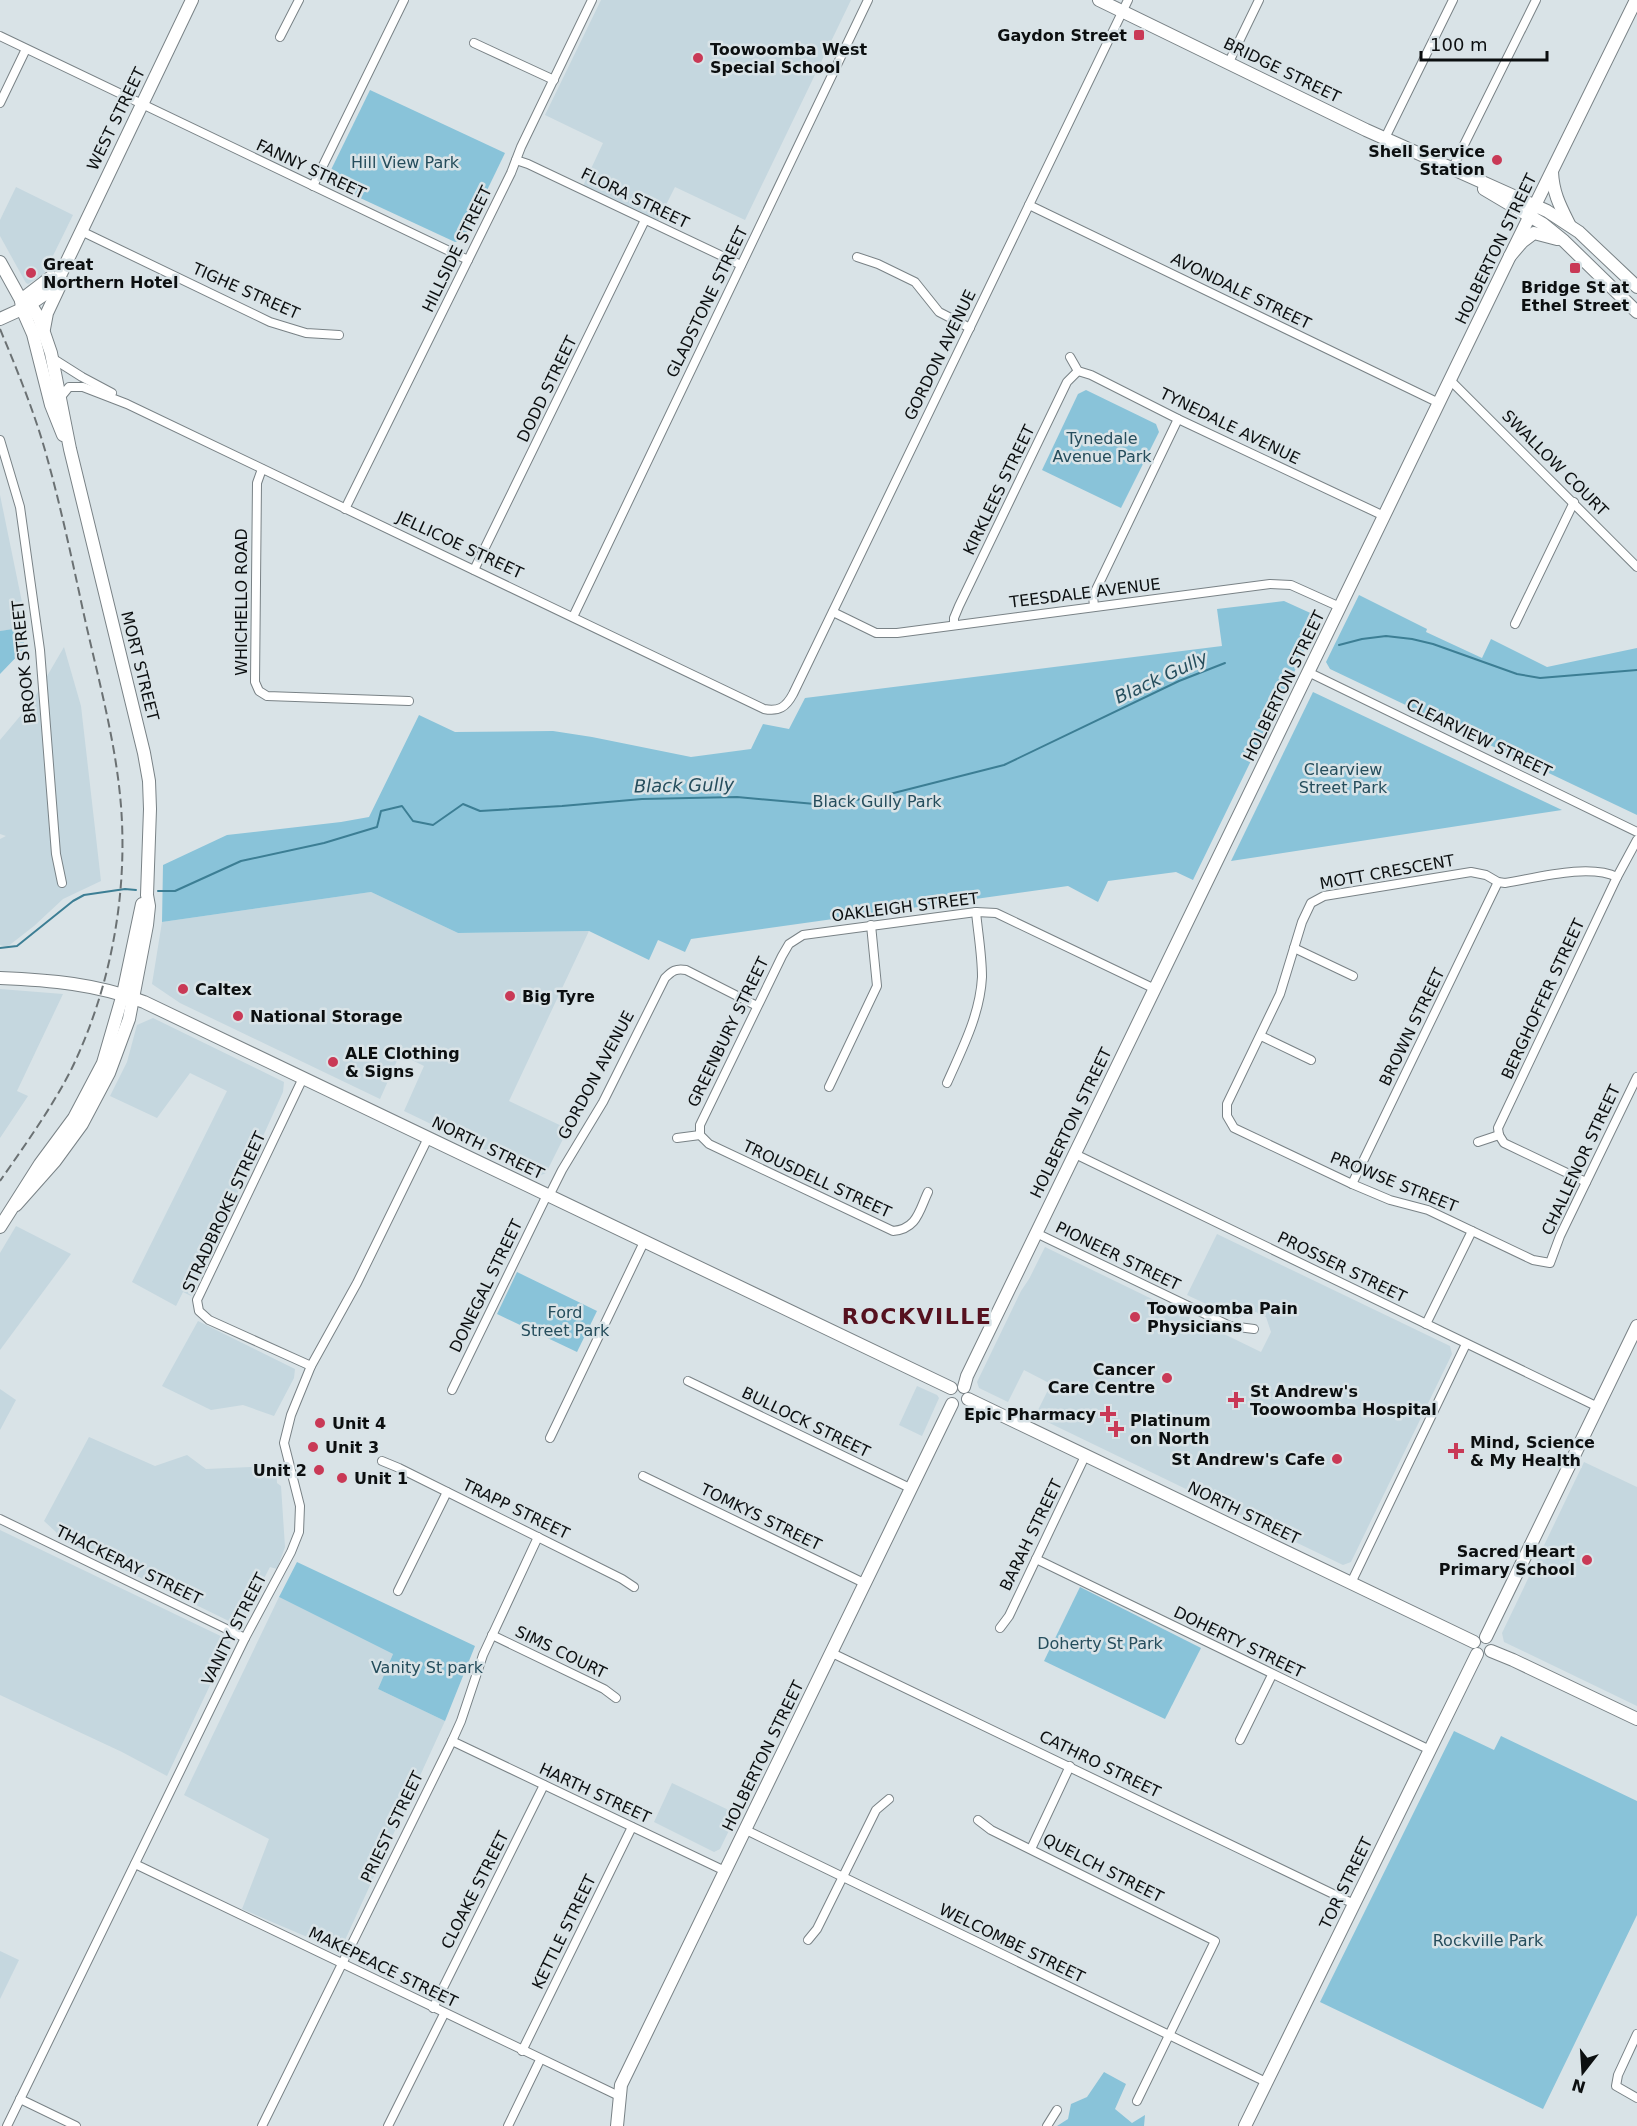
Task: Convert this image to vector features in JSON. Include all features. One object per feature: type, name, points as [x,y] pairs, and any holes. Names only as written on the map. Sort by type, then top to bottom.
[{"type":"main road","name":"WEST STREET","points":[[25,305],[57,282],[192,0]]},
{"type":"main road","name":"BRIDGE STREET","points":[[1099,0],[1125,5],[1229,62],[1533,211],[1570,225],[1637,287]]},
{"type":"main road","name":"HOLBERTON STREET","points":[[617,2126],[621,2085],[912,1489],[952,1404],[948,1395],[961,1391],[1074,1154],[1636,0]]},
{"type":"main road","points":[[1552,172],[1552,188],[1556,200],[1570,225]]},
{"type":"main road","name":"BRIDGE STREET","points":[[1533,211],[1637,312]]},
{"type":"main road","points":[[1510,256],[1533,233],[1564,241]]},
{"type":"main road","name":"WEST STREET","points":[[25,305],[70,252]]},
{"type":"main road","name":"MORT STREET","points":[[0,262],[25,305],[44,329],[52,358],[70,449],[144,753],[150,809],[147,895],[142,904],[120,1046],[92,1108],[56,1161],[16,1205],[0,1227]]},
{"type":"main road","points":[[44,329],[47,313],[62,282],[65,266]]},
{"type":"main road","points":[[0,311],[25,305]]},
{"type":"main road","points":[[0,319],[25,305]]},
{"type":"main road","name":"MORT STREET","points":[[25,305],[51,405],[70,449]]},
{"type":"main road","name":"NORTH STREET","points":[[0,978],[53,980],[102,988],[128,996],[961,1391],[1479,1644]]},
{"type":"main road","name":"TOR STREET","points":[[1245,2126],[1430,1750],[1479,1644],[1637,1326]]},
{"type":"main road","points":[[1479,1644],[1491,1641],[1491,1651],[1637,1719]]},
{"type":"street","points":[[280,37],[299,0]]},
{"type":"street","points":[[313,186],[404,0]]},
{"type":"street","name":"HILLSIDE STREET","points":[[345,509],[468,260],[592,0]]},
{"type":"street","name":"GLADSTONE STREET","points":[[573,617],[868,0]]},
{"type":"street","points":[[1229,62],[1259,0]]},
{"type":"street","points":[[1385,138],[1453,0]]},
{"type":"street","points":[[1452,170],[1536,0]]},
{"type":"street","name":"GORDON AVENUE","points":[[781,709],[788,704],[833,612],[1125,5]]},
{"type":"street","name":"FANNY STREET","points":[[0,36],[468,260]]},
{"type":"street","points":[[474,44],[554,80]]},
{"type":"street","points":[[0,103],[26,49]]},
{"type":"street","name":"FLORA STREET","points":[[516,160],[741,265]]},
{"type":"street","name":"AVONDALE STREET","points":[[1029,205],[1439,403]]},
{"type":"street","name":"DODD STREET","points":[[474,570],[645,220]]},
{"type":"street","name":"TIGHE STREET","points":[[81,231],[270,322],[306,333],[339,335]]},
{"type":"street","points":[[857,257],[878,264],[915,282],[939,312],[970,328]]},
{"type":"street","points":[[1070,357],[1078,371]]},
{"type":"street","name":"JELLICOE STREET","points":[[52,358],[127,404]]},
{"type":"street","name":"TYNEDALE AVENUE","points":[[1078,371],[1091,375],[1178,419],[1384,516]]},
{"type":"street","name":"KIRKLEES STREET","points":[[954,624],[959,606],[1067,382],[1078,371]]},
{"type":"street","name":"SWALLOW COURT","points":[[1450,380],[1637,567]]},
{"type":"street","name":"JELLICOE STREET","points":[[60,398],[69,387],[83,387],[127,404],[764,709],[772,711],[781,709]]},
{"type":"street","points":[[1094,606],[1093,596],[1178,419]]},
{"type":"street","name":"BROOK STREET","points":[[0,440],[20,507],[40,650],[56,854],[62,883]]},
{"type":"street","name":"WHICHELLO ROAD","points":[[262,470],[257,483],[255,629],[255,682],[259,691],[267,696],[409,701]]},
{"type":"street","points":[[1515,624],[1574,502]]},
{"type":"street","name":"TEESDALE AVENUE","points":[[833,612],[876,633],[897,633],[1270,584],[1291,585],[1340,607]]},
{"type":"street","name":"CLEARVIEW STREET","points":[[1308,672],[1637,832]]},
{"type":"street","points":[[1617,877],[1637,840]]},
{"type":"street","name":"MOTT CRESCENT","points":[[1227,1116],[1227,1104],[1280,994],[1302,922],[1311,903],[1324,896],[1471,872],[1505,883],[1592,869],[1607,871],[1617,877]]},
{"type":"street","name":"BERGHOFFER STREET","points":[[1499,1135],[1498,1128],[1617,877]]},
{"type":"street","name":"BROWN STREET","points":[[1352,1184],[1498,882]]},
{"type":"street","points":[[946,1083],[973,1025],[982,978],[976,912]]},
{"type":"street","name":"OAKLEIGH STREET","points":[[789,944],[803,935],[976,912],[996,913],[1155,989]]},
{"type":"street","points":[[829,1087],[877,986],[871,926]]},
{"type":"street","name":"GREENBURY STREET","points":[[700,1135],[700,1125],[789,944]]},
{"type":"street","points":[[1294,948],[1353,976]]},
{"type":"street","name":"GORDON AVENUE","points":[[548,1195],[603,1102],[665,978],[672,971],[686,970],[757,1006]]},
{"type":"street","points":[[1261,1036],[1311,1060]]},
{"type":"street","name":"STRADBROKE STREET","points":[[303,1077],[197,1299],[199,1311],[209,1320],[311,1366]]},
{"type":"street","name":"CHALLENOR STREET","points":[[1554,1256],[1560,1236],[1637,1077]]},
{"type":"street","name":"PROWSE STREET","points":[[1227,1116],[1234,1128],[1352,1184],[1390,1200],[1428,1210],[1533,1260],[1550,1263],[1554,1256]]},
{"type":"street","points":[[677,1138],[700,1135]]},
{"type":"street","name":"TROUSDELL STREET","points":[[700,1135],[709,1144],[893,1231],[903,1230],[912,1225],[928,1192]]},
{"type":"street","points":[[1478,1142],[1499,1135],[1504,1143],[1586,1182]]},
{"type":"street","name":"VANITY STREET","points":[[7,2126],[245,1638],[291,1552],[299,1532],[300,1506],[284,1443],[291,1415],[311,1366],[357,1283],[428,1138]]},
{"type":"street","name":"PROSSER STREET","points":[[1074,1154],[1598,1407]]},
{"type":"street","name":"DONEGAL STREET","points":[[452,1390],[548,1195]]},
{"type":"street","points":[[1426,1324],[1472,1231]]},
{"type":"street","name":"PIONEER STREET","points":[[1036,1233],[1230,1326],[1254,1329]]},
{"type":"street","points":[[550,1438],[644,1242]]},
{"type":"street","points":[[1351,1583],[1466,1344]]},
{"type":"street","name":"BULLOCK STREET","points":[[688,1381],[912,1489]]},
{"type":"street","name":"BARAH STREET","points":[[1000,1628],[1009,1616],[1086,1454]]},
{"type":"street","name":"TRAPP STREET","points":[[382,1461],[634,1587]]},
{"type":"street","name":"TOMKYS STREET","points":[[643,1476],[866,1584]]},
{"type":"street","points":[[398,1592],[447,1492]]},
{"type":"street","name":"THACKERAY STREET","points":[[0,1519],[245,1638]]},
{"type":"street","name":"PRIEST STREET","points":[[262,2126],[452,1741],[483,1655],[538,1537]]},
{"type":"street","name":"DOHERTY STREET","points":[[1036,1559],[1430,1750]]},
{"type":"street","name":"SIMS COURT","points":[[492,1635],[604,1689],[616,1698]]},
{"type":"street","name":"CATHRO STREET","points":[[832,1653],[1354,1904]]},
{"type":"street","points":[[1240,1740],[1272,1675]]},
{"type":"street","name":"HARTH STREET","points":[[452,1741],[725,1871]]},
{"type":"street","points":[[1031,1849],[1070,1766]]},
{"type":"street","name":"CLOAKE STREET","points":[[433,2008],[544,1785]]},
{"type":"street","points":[[808,1940],[817,1929],[876,1810],[889,1799]]},
{"type":"street","name":"QUELCH STREET","points":[[978,1820],[991,1830],[1215,1941],[1168,2036]]},
{"type":"street","name":"KETTLE STREET","points":[[522,2051],[632,1827]]},
{"type":"street","name":"WELCOMBE STREET","points":[[746,1830],[1266,2082]]},
{"type":"street","name":"MAKEPEACE STREET","points":[[135,1864],[619,2096]]},
{"type":"street","points":[[388,2126],[444,2013]]},
{"type":"street","points":[[1637,2034],[1617,2075],[1616,2086],[1637,2098]]},
{"type":"street","points":[[1137,2101],[1168,2036]]},
{"type":"street","points":[[508,2126],[540,2060]]},
{"type":"street","points":[[20,2099],[76,2126]]},
{"type":"street","points":[[1047,2126],[1058,2110]]},
{"type":"shaded area","name":"Toowoomba West Special School","points":[[601,0],[851,0],[745,220],[675,187],[658,221],[583,186],[603,143],[545,115]]},
{"type":"shaded area","points":[[16,187],[73,215],[44,274],[28,284],[0,236],[0,220]]},
{"type":"shaded area","points":[[0,495],[24,612],[12,611],[14,629],[0,631]]},
{"type":"shaded area","points":[[64,647],[81,706],[101,881],[63,899],[7,947],[0,945],[0,839],[6,836],[0,834],[0,740],[32,702]]},
{"type":"shaded area","points":[[371,892],[458,933],[589,931],[509,1101],[568,1129],[546,1173],[539,1176],[404,1111],[424,1066],[400,1054],[380,1099],[180,1003],[152,984],[162,922]]},
{"type":"shaded area","points":[[0,989],[63,994],[17,1091],[28,1096],[0,1138]]},
{"type":"shaded area","points":[[153,1018],[284,1082],[283,1092],[191,1296],[183,1292],[176,1306],[132,1282],[227,1091],[190,1073],[157,1118],[110,1096],[127,1062],[137,1025]]},
{"type":"shaded area","points":[[16,1226],[71,1254],[0,1350],[0,1253]]},
{"type":"shaded area","name":"St Andrew's Toowoomba Hospital","points":[[1217,1234],[1450,1346],[1452,1354],[1351,1562],[1343,1565],[1035,1416],[1051,1384],[1024,1370],[1008,1402],[979,1388],[977,1382],[1045,1247],[1261,1352],[1271,1332],[1266,1317],[1256,1312],[1236,1318],[1187,1295]]},
{"type":"shaded area","points":[[198,1321],[295,1369],[294,1378],[274,1416],[243,1405],[211,1410],[162,1386]]},
{"type":"shaded area","points":[[917,1386],[939,1398],[922,1436],[899,1425]]},
{"type":"shaded area","points":[[0,1389],[16,1400],[0,1430]]},
{"type":"shaded area","points":[[89,1437],[155,1466],[187,1455],[206,1469],[276,1466],[277,1483],[281,1486],[285,1547],[277,1569],[270,1567],[239,1626],[59,1538],[44,1521]]},
{"type":"shaded area","name":"Sacred Heart Primary School","points":[[1584,1462],[1637,1487],[1637,1706],[1504,1642],[1502,1633]]},
{"type":"shaded area","points":[[0,1530],[231,1641],[167,1776],[122,1752],[0,1695]]},
{"type":"shaded area","points":[[279,1597],[393,1654],[378,1689],[445,1721],[340,1951],[242,1909],[269,1839],[184,1795]]},
{"type":"shaded area","points":[[672,1783],[737,1814],[720,1849],[714,1852],[654,1822]]},
{"type":"shaded area","points":[[0,1951],[19,1960],[0,1999]]},
{"type":"green space","name":"Hill View Park","points":[[370,90],[505,153],[463,240],[455,242],[330,184],[328,176]]},
{"type":"green space","name":"Tynedale Avenue Park","points":[[1086,390],[1156,424],[1159,432],[1121,508],[1042,470],[1078,394]]},
{"type":"green space","points":[[1359,595],[1427,629],[1426,632],[1482,658],[1491,639],[1547,667],[1637,648],[1637,815],[1330,669],[1326,662]]},
{"type":"green space","name":"Black Gully Park","points":[[1284,601],[1317,616],[1318,623],[1193,880],[1176,872],[1108,881],[1098,902],[1068,886],[691,939],[685,952],[658,940],[649,960],[589,931],[458,933],[371,892],[162,922],[163,865],[227,835],[369,817],[419,715],[455,732],[553,731],[691,757],[751,749],[763,724],[789,729],[805,698],[1222,646],[1217,609]]},
{"type":"green space","points":[[12,611],[24,612],[24,649],[0,674],[0,631],[13,629]]},
{"type":"green space","name":"Clearview Street Park","points":[[1313,692],[1562,810],[1231,861]]},
{"type":"green space","name":"Ford Street Park","points":[[517,1272],[597,1311],[577,1352],[497,1314]]},
{"type":"green space","name":"Vanity St park","points":[[297,1562],[475,1646],[445,1721],[378,1689],[393,1654],[279,1597]]},
{"type":"green space","name":"Doherty St Park","points":[[1080,1587],[1201,1648],[1165,1719],[1044,1661]]},
{"type":"green space","name":"Rockville Park","points":[[1454,1731],[1494,1750],[1501,1736],[1637,1801],[1637,1915],[1543,2109],[1320,2002]]},
{"type":"green space","points":[[1104,2072],[1126,2084],[1115,2109],[1132,2123],[1145,2115],[1144,2126],[1057,2126],[1068,2119],[1071,2104],[1087,2097]]},
{"type":"waterway","name":"Black Gully","points":[[1339,645],[1386,636],[1412,639],[1433,644],[1517,674],[1540,678],[1637,670]]},
{"type":"waterway","name":"Black Gully","points":[[158,891],[175,891],[241,861],[324,843],[377,827],[381,811],[402,806],[413,821],[433,825],[463,804],[480,811],[642,799],[737,797],[815,804],[874,798],[1004,765],[1179,681],[1225,663]]},
{"type":"waterway","name":"Black Gully","points":[[0,948],[17,946],[73,901],[84,895],[125,889],[136,890]]},
{"type":"railway","points":[[0,329],[38,427],[63,519],[111,734],[119,782],[122,840],[122,874],[113,942],[106,975],[85,1039],[63,1084],[0,1181]]},
{"type":"place","name":"Gaydon Street","points":[[1139,35]]},
{"type":"place","name":"Toowoomba West Special School","points":[[698,58]]},
{"type":"place","name":"Shell Service Station","points":[[1497,160]]},
{"type":"place","name":"Bridge St at Ethel Street","points":[[1575,268]]},
{"type":"place","name":"Great Northern Hotel","points":[[31,273]]},
{"type":"place","name":"Caltex","points":[[183,989]]},
{"type":"place","name":"Big Tyre","points":[[510,996]]},
{"type":"place","name":"National Storage","points":[[238,1016]]},
{"type":"place","name":"ALE Clothing & Signs","points":[[333,1062]]},
{"type":"place","name":"Toowoomba Pain Physicians","points":[[1135,1317]]},
{"type":"place","name":"Cancer Care Centre","points":[[1167,1378]]},
{"type":"place","name":"St Andrew's Toowoomba Hospital","points":[[1236,1400]]},
{"type":"place","name":"Epic Pharmacy","points":[[1108,1414]]},
{"type":"place","name":"Unit 4","points":[[320,1423]]},
{"type":"place","name":"Platinum on North","points":[[1116,1429]]},
{"type":"place","name":"Unit 3","points":[[313,1447]]},
{"type":"place","name":"Mind, Science & My Health","points":[[1456,1451]]},
{"type":"place","name":"St Andrew's Cafe","points":[[1337,1459]]},
{"type":"place","name":"Unit 2","points":[[319,1470]]},
{"type":"place","name":"Unit 1","points":[[342,1478]]},
{"type":"place","name":"Sacred Heart Primary School","points":[[1587,1560]]},
{"type":"district","name":"ROCKVILLE","points":[[917,1316]]}]
